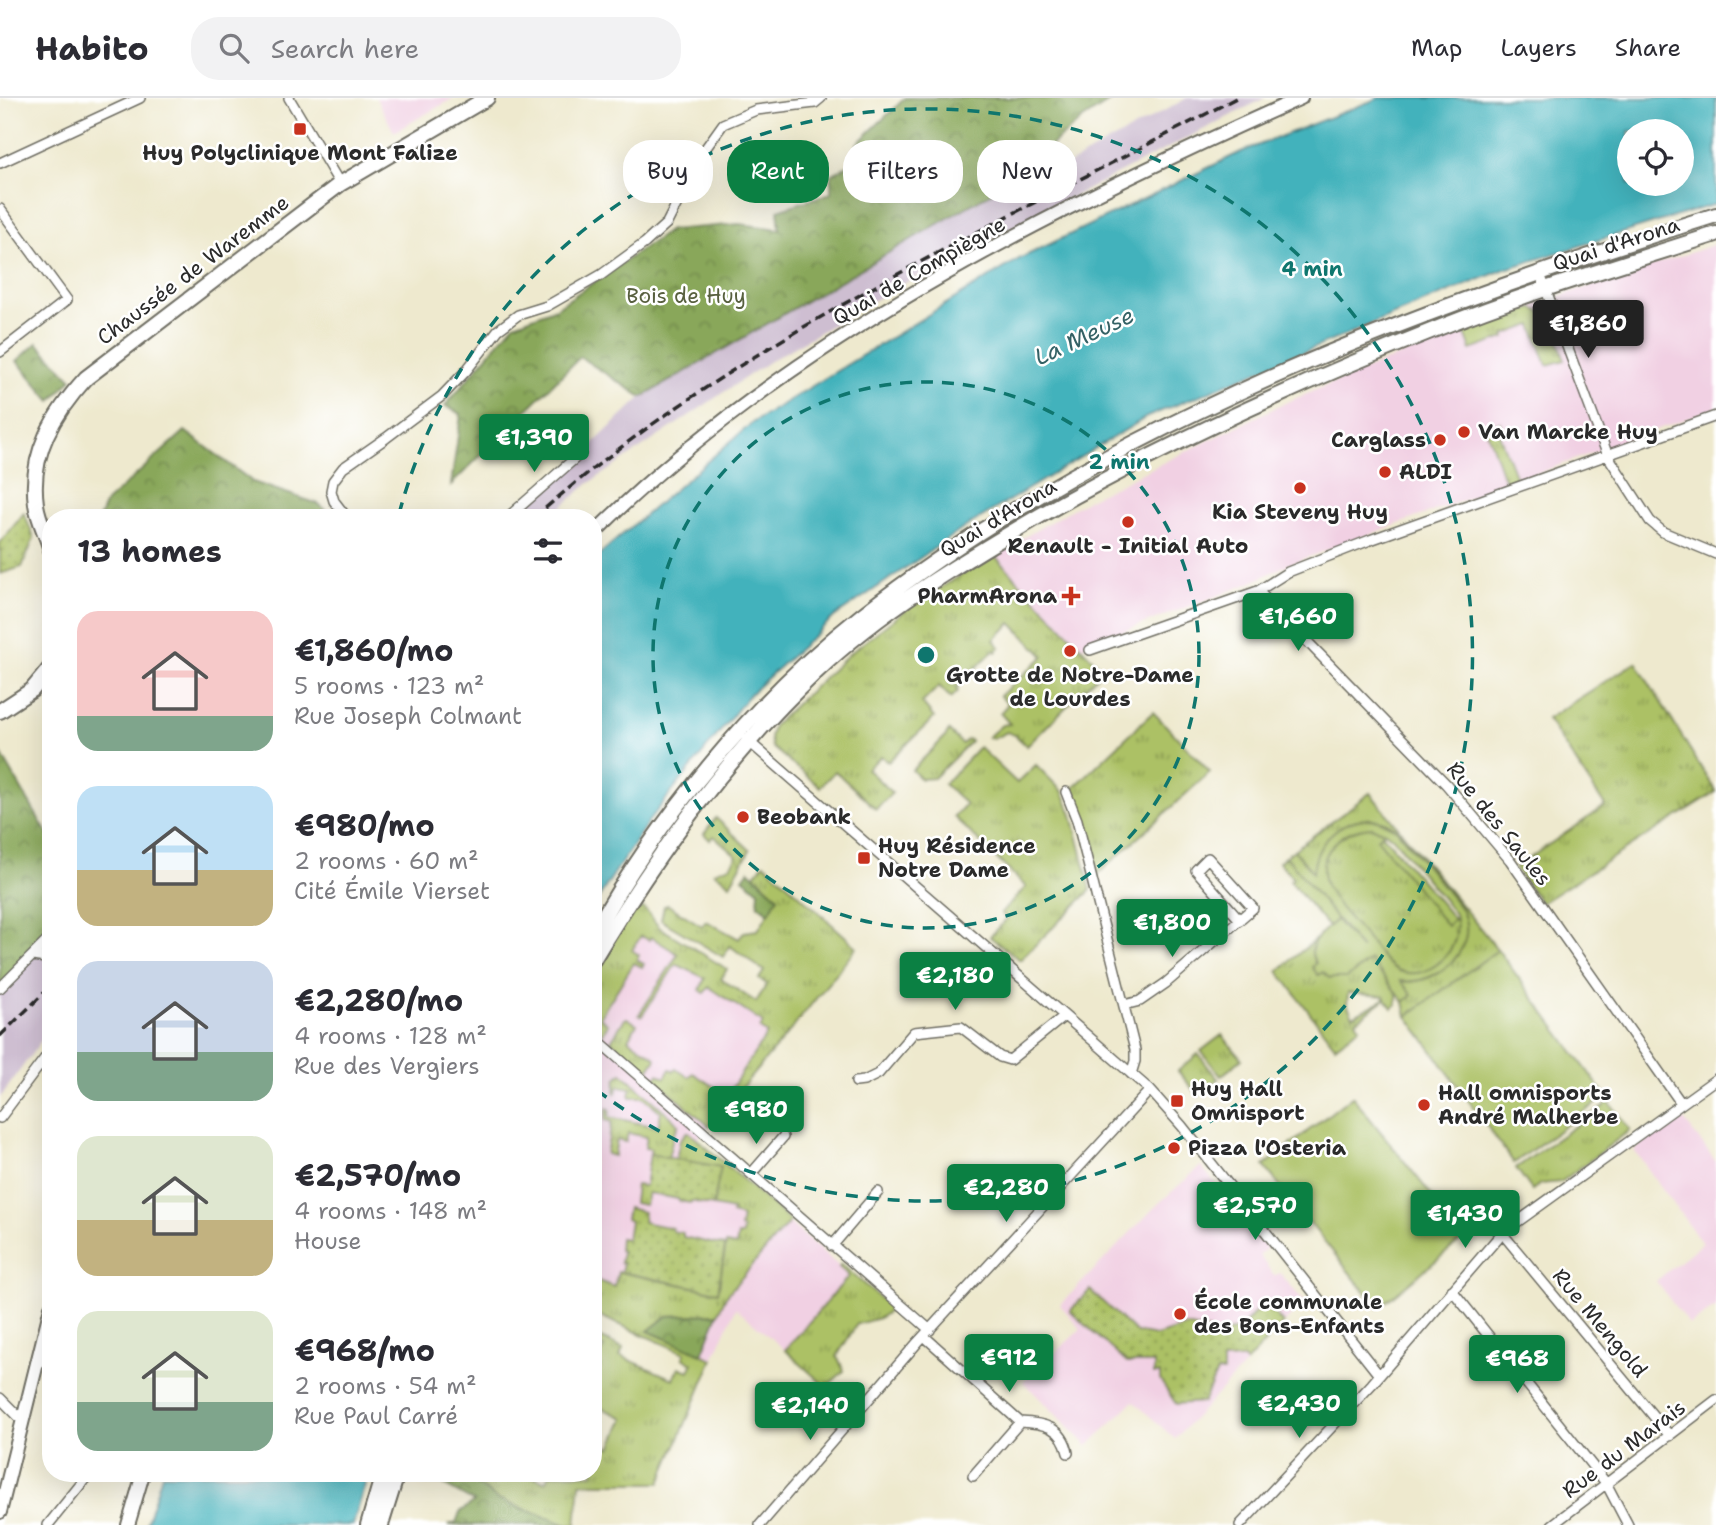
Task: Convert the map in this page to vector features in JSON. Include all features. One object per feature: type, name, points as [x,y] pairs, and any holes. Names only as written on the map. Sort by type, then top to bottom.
[{"type":"main road","name":"Chaussée de Waremme","points":[[42,524],[36,507],[35,474],[41,446],[68,398],[86,378],[340,184],[487,98]]},
{"type":"main road","name":"Quai de Compiègne","points":[[602,526],[660,472],[759,393],[894,305],[1023,233],[1149,168],[1301,98]]},
{"type":"main road","name":"Quai d'Arona","points":[[602,919],[684,801],[743,737],[783,686],[860,617],[926,569],[1013,512],[1081,472],[1244,391],[1350,345],[1540,274],[1716,215]]},
{"type":"main road","name":"Quai d'Arona","points":[[602,945],[627,903],[743,737],[874,623],[991,545],[1110,477],[1244,410],[1443,326],[1546,289],[1716,234]]},
{"type":"main road","points":[[0,711],[32,690],[42,678]]},
{"type":"main road","points":[[0,1512],[42,1342]]},
{"type":"main road","points":[[128,1525],[141,1482]]},
{"type":"main road","points":[[368,1525],[381,1482]]},
{"type":"main road","points":[[381,1525],[394,1482]]},
{"type":"street","points":[[0,163],[140,98]]},
{"type":"street","points":[[289,98],[340,184]]},
{"type":"street","points":[[340,509],[331,491],[333,481],[343,468],[442,396],[466,371],[498,330],[518,315],[547,306],[601,275],[667,223],[703,152],[723,124],[756,110],[815,103],[821,98]]},
{"type":"street","points":[[0,209],[67,300],[0,352]]},
{"type":"street","points":[[1540,274],[1608,456],[1650,521],[1663,532],[1716,554]]},
{"type":"street","points":[[1090,650],[1258,591],[1288,572],[1370,540],[1716,416]]},
{"type":"street","points":[[517,509],[581,453]]},
{"type":"street","name":"Rue des Saules","points":[[1258,591],[1446,784],[1510,860],[1681,1103]]},
{"type":"street","points":[[743,737],[1150,1090],[1379,1375]]},
{"type":"street","points":[[1066,792],[1077,820],[1135,1049],[1131,1074]]},
{"type":"street","points":[[1124,1005],[1140,1001],[1166,984],[1240,920],[1253,908],[1208,858],[1196,870],[1240,920]]},
{"type":"street","points":[[0,988],[42,946]]},
{"type":"street","points":[[33,956],[42,958]]},
{"type":"street","points":[[856,1082],[872,1079],[878,1074],[914,1032],[961,1027],[1000,1058],[1010,1060],[1063,1017]]},
{"type":"street","points":[[602,1044],[832,1246],[1020,1422],[1048,1426],[1065,1441],[1068,1453]]},
{"type":"street","points":[[0,1118],[42,1062]]},
{"type":"street","points":[[1240,1525],[1379,1375],[1502,1233],[1716,1079]]},
{"type":"street","points":[[760,1525],[927,1333],[1150,1090]]},
{"type":"street","points":[[751,1174],[783,1137]]},
{"type":"street","points":[[832,1246],[878,1192]]},
{"type":"street","name":"Rue Mengold","points":[[1502,1233],[1670,1436]]},
{"type":"street","points":[[1452,1290],[1606,1483],[1628,1525]]},
{"type":"street","points":[[0,1398],[22,1420]]},
{"type":"street","name":"Rue du Marais","points":[[1552,1525],[1716,1400]]},
{"type":"street","points":[[973,1476],[1020,1422]]},
{"type":"street","points":[[48,1525],[83,1482]]},
{"type":"shaded area","points":[[376,98],[454,98],[394,132]]},
{"type":"shaded area","points":[[1187,98],[1265,98],[1077,195],[1077,160]]},
{"type":"shaded area","points":[[977,201],[977,203],[1061,203],[897,287],[770,361],[588,484],[559,509],[519,509],[642,397]]},
{"type":"shaded area","points":[[1716,244],[1716,408],[1289,564],[1248,584],[1082,647],[994,555],[1091,498],[1287,402],[1534,305]]},
{"type":"shaded area","points":[[624,920],[794,1026],[696,1141],[850,1276],[785,1350],[736,1308],[713,1359],[602,1311],[602,962]]},
{"type":"shaded area","points":[[42,954],[42,1040],[0,1098],[0,988],[33,956]]},
{"type":"shaded area","points":[[1679,1113],[1716,1162],[1716,1307],[1689,1325],[1656,1281],[1702,1243],[1634,1150]]},
{"type":"shaded area","name":"École communale des Bons-Enfants","points":[[1201,1166],[1267,1248],[1259,1255],[1274,1276],[1280,1273],[1304,1302],[1175,1439],[1133,1401],[1088,1446],[1023,1382],[1081,1329],[1060,1305],[1157,1205]]},
{"type":"green space","name":"Bois de Huy","points":[[905,98],[1115,98],[1057,140],[977,140],[977,201],[642,397],[580,357],[451,485],[461,414],[445,406],[514,324],[556,308],[670,230],[739,224],[780,229],[778,210],[800,203],[829,203],[831,175],[843,168],[843,203],[963,203],[963,140],[861,140]]},
{"type":"green space","points":[[1533,308],[1550,323],[1565,360],[1547,365],[1532,325],[1471,350],[1464,331]]},
{"type":"green space","points":[[37,343],[72,379],[51,401],[17,361]]},
{"type":"green space","points":[[1500,422],[1504,432],[1499,434],[1516,478],[1505,482],[1486,428]]},
{"type":"green space","points":[[185,431],[253,482],[319,504],[324,509],[103,509],[106,502]]},
{"type":"green space","points":[[24,513],[34,538],[22,567],[0,574],[0,543]]},
{"type":"green space","points":[[994,555],[1103,670],[1027,746],[1015,735],[1007,732],[993,739],[988,737],[1002,725],[1010,724],[1000,713],[1008,704],[1000,696],[1044,656],[1011,623],[994,640],[1000,647],[996,652],[994,650],[956,688],[958,691],[951,698],[939,686],[922,703],[934,718],[888,762],[881,756],[867,769],[892,793],[876,809],[835,771],[820,787],[772,747],[770,738],[773,726],[849,654],[911,606]]},
{"type":"green space","points":[[1636,662],[1716,792],[1541,903],[1515,868],[1605,806],[1547,719]]},
{"type":"green space","points":[[1153,712],[1210,772],[1097,875],[1070,791]]},
{"type":"green space","points":[[949,731],[962,744],[968,739],[971,741],[934,778],[921,779],[912,770]]},
{"type":"green space","points":[[979,747],[1017,783],[1036,765],[1063,792],[1072,815],[1091,890],[1020,960],[990,937],[1007,919],[1001,913],[1026,887],[954,817],[966,804],[944,784]]},
{"type":"green space","points":[[0,752],[42,824],[42,954],[33,956],[0,988]]},
{"type":"green space","points":[[1370,793],[1498,950],[1407,1016],[1404,1002],[1412,995],[1400,981],[1428,978],[1452,962],[1461,950],[1465,937],[1466,923],[1461,908],[1400,832],[1387,823],[1372,819],[1358,820],[1333,833],[1323,845],[1314,874],[1294,850]]},
{"type":"green space","points":[[716,818],[750,850],[730,884],[714,872],[730,866],[737,856],[714,836],[710,840],[704,834]]},
{"type":"green space","points":[[1378,820],[1396,829],[1459,906],[1465,920],[1466,934],[1462,948],[1454,960],[1430,977],[1401,981],[1412,995],[1404,1002],[1370,960],[1347,978],[1329,978],[1323,972],[1318,975],[1312,967],[1316,963],[1313,944],[1336,920],[1361,949],[1286,856],[1294,850],[1313,873],[1318,853],[1329,836],[1355,821]],"holes":[[[1371,827],[1394,839],[1455,914],[1456,933],[1453,944],[1438,963],[1422,972],[1405,973],[1389,965],[1338,905],[1325,882],[1325,857],[1341,837]]]},
{"type":"green space","points":[[1371,827],[1385,832],[1377,838],[1447,925],[1456,918],[1456,936],[1452,947],[1445,957],[1426,971],[1409,973],[1387,964],[1336,903],[1324,884],[1323,862],[1333,845],[1350,832]]},
{"type":"green space","points":[[1382,834],[1454,919],[1447,926],[1377,838]]},
{"type":"green space","points":[[1286,856],[1337,919],[1328,927],[1290,881],[1293,878],[1279,862]]},
{"type":"green space","points":[[764,863],[857,947],[709,1126],[655,1079],[658,1074],[665,1078],[670,1069],[676,1069],[689,1077],[693,1073],[727,1095],[767,1034],[760,1029],[763,1023],[709,987],[704,993],[700,990],[705,978],[676,964],[642,1016],[639,1015],[678,954],[651,937],[649,940],[641,936],[632,950],[639,955],[637,960],[644,964],[642,967],[634,963],[602,1014],[602,962],[624,920],[633,910],[644,908],[659,927],[727,969],[721,979],[756,1002],[767,984],[759,979],[764,971],[730,946],[723,957],[661,920],[664,906],[668,905],[702,926],[706,921],[739,939],[744,932],[758,930],[778,897],[755,875]]},
{"type":"green space","points":[[749,870],[778,897],[769,913],[758,905],[759,891],[743,878]]},
{"type":"green space","points":[[1316,939],[1312,955],[1319,975],[1323,972],[1338,977],[1348,976],[1370,960],[1397,993],[1397,1004],[1392,1008],[1384,996],[1348,993],[1347,1004],[1353,1016],[1385,999],[1356,1021],[1360,1027],[1335,1046],[1278,971]]},
{"type":"green space","points":[[1498,950],[1606,1096],[1514,1163],[1407,1016]]},
{"type":"green space","points":[[627,1018],[637,1024],[628,1039],[656,1059],[647,1072],[611,1041]]},
{"type":"green space","points":[[602,1019],[608,1024],[602,1033]]},
{"type":"green space","points":[[1222,1035],[1242,1059],[1221,1076],[1201,1051]]},
{"type":"green space","points":[[1198,1054],[1218,1079],[1198,1095],[1178,1071]]},
{"type":"green space","points":[[622,1073],[679,1124],[668,1158],[650,1154],[651,1149],[645,1148],[647,1137],[628,1133],[626,1142],[617,1140],[614,1156],[606,1154],[612,1122],[605,1120],[607,1108],[610,1109],[609,1117],[658,1127],[661,1112],[643,1097],[630,1097],[631,1088],[619,1086],[615,1094],[616,1079]]},
{"type":"green space","points":[[1352,1096],[1465,1237],[1378,1308],[1264,1166]]},
{"type":"green space","points":[[1609,1102],[1630,1130],[1561,1182],[1540,1184],[1532,1190],[1516,1168]]},
{"type":"green space","points":[[689,1132],[790,1221],[726,1296],[718,1314],[667,1316],[648,1331],[713,1359],[660,1483],[580,1483],[576,1525],[567,1525],[497,1499],[473,1482],[602,1482],[602,1444],[611,1448],[624,1418],[602,1408],[602,1338],[623,1348],[620,1356],[673,1379],[679,1367],[689,1371],[693,1363],[683,1358],[685,1353],[602,1317],[602,1282],[614,1287],[618,1272],[718,1292],[726,1244],[736,1246],[738,1235],[742,1235],[742,1217],[732,1214],[733,1210],[713,1206],[720,1167],[676,1159],[680,1140]]},
{"type":"green space","points":[[650,1154],[721,1167],[713,1206],[648,1193],[645,1205],[634,1203],[636,1185],[645,1186]]},
{"type":"green space","points":[[628,1208],[644,1212],[643,1222],[672,1228],[672,1231],[683,1233],[683,1237],[725,1246],[718,1292],[621,1272],[623,1263],[620,1263],[620,1238],[627,1239],[630,1221],[626,1219]]},
{"type":"green space","points":[[841,1264],[892,1309],[879,1318],[857,1324],[837,1356],[844,1371],[826,1387],[785,1350],[849,1276],[839,1267]]},
{"type":"green space","points":[[1090,1290],[1135,1332],[1156,1336],[1187,1326],[1221,1334],[1241,1328],[1264,1302],[1283,1323],[1246,1363],[1243,1359],[1223,1360],[1223,1372],[1217,1372],[1203,1402],[1176,1404],[1160,1380],[1160,1374],[1154,1374],[1154,1363],[1127,1363],[1070,1311]]},
{"type":"green space","points":[[718,1314],[702,1354],[648,1331],[667,1316]]},
{"type":"green space","points":[[473,1482],[497,1499],[567,1525],[448,1525],[456,1523],[460,1512],[474,1502],[442,1484],[424,1483]]},
{"type":"water","name":"La Meuse","points":[[1379,98],[1716,98],[1716,204],[1505,269],[1147,417],[967,526],[834,617],[750,694],[648,822],[602,892],[602,552],[752,423],[1021,258],[1241,152]]},
{"type":"water","points":[[159,1482],[366,1482],[353,1525],[146,1525]]},
{"type":"railway","points":[[545,509],[613,453],[697,394],[783,339],[872,288],[1236,98]]},
{"type":"railway","points":[[0,1036],[42,995]]},
{"type":"place","name":"Huy Polyclinique Mont Falize","points":[[300,129]]},
{"type":"place","name":"Van Marcke Huy","points":[[1464,432]]},
{"type":"place","name":"Carglass","points":[[1440,440]]},
{"type":"place","name":"ALDI","points":[[1385,472]]},
{"type":"place","name":"Kia Steveny Huy","points":[[1300,488]]},
{"type":"place","name":"Renault - Initial Auto","points":[[1128,522]]},
{"type":"place","name":"PharmArona","points":[[1071,596]]},
{"type":"place","name":"Grotte de Notre-Dame de Lourdes","points":[[1070,651]]},
{"type":"place","name":"Beobank","points":[[743,817]]},
{"type":"place","name":"Huy Résidence Notre Dame","points":[[864,858]]},
{"type":"place","name":"Huy Hall Omnisport","points":[[1177,1101]]},
{"type":"place","name":"Hall omnisports André Malherbe","points":[[1424,1105]]},
{"type":"place","name":"Pizza l'Osteria","points":[[1174,1148]]},
{"type":"place","name":"École communale des Bons-Enfants","points":[[1180,1314]]}]
